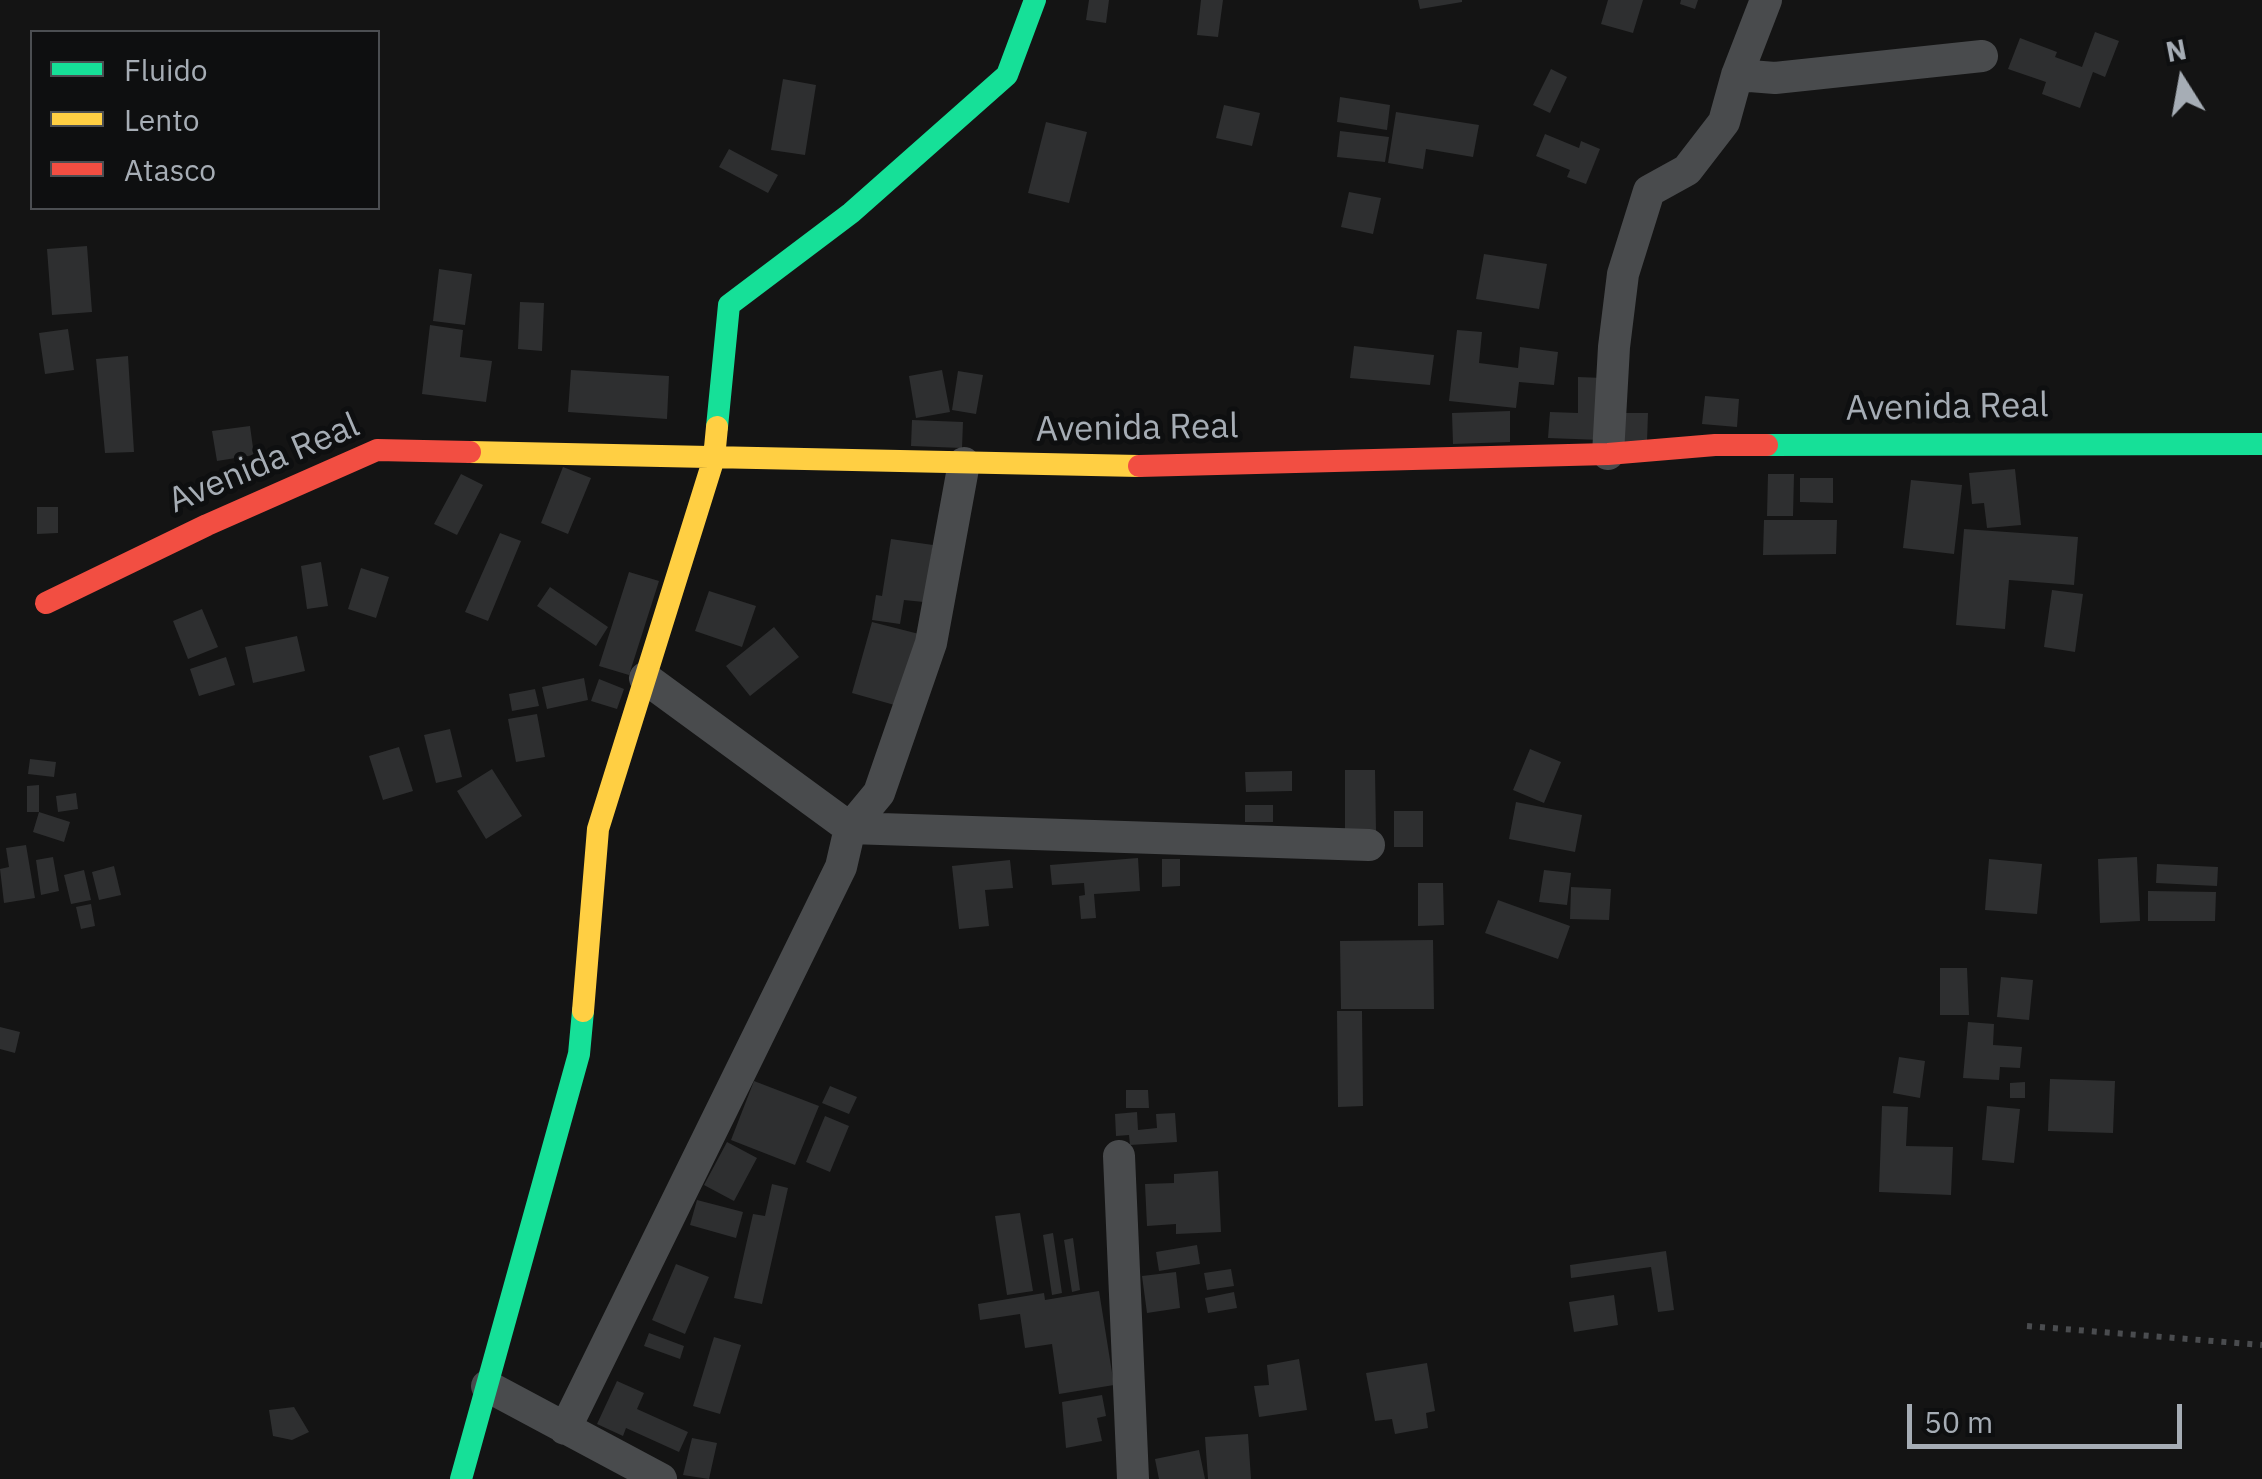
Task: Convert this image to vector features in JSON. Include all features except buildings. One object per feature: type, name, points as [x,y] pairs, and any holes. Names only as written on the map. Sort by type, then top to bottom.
[{"type":"street","points":[[461,1479],[579,1054],[598,829],[714,458],[729,305],[851,213],[1007,75],[1036,0]]},
{"type":"street","points":[[1608,454],[1623,274],[1649,191],[1687,170],[1724,122],[1737,74],[1766,0]]},
{"type":"street","points":[[1737,74],[1775,78],[1982,56]]},
{"type":"street","name":"Avenida Real","points":[[46,603],[207,525],[377,450],[1105,466],[1608,454],[1716,446],[2262,444]]},
{"type":"street","points":[[566,1429],[841,867],[850,828],[879,793],[931,643],[964,464]]},
{"type":"street","points":[[645,678],[850,828],[1368,845]]},
{"type":"street","points":[[1119,1156],[1133,1479]]},
{"type":"street","points":[[487,1386],[660,1479]]},
{"type":"path","points":[[2026,1326],[2262,1345]]},
{"type":"traffic: fast","points":[[717,427],[729,305],[851,213],[1007,75],[1035,0]]},
{"type":"traffic: fast","points":[[1767,445],[2262,444]]},
{"type":"traffic: fast","points":[[461,1479],[579,1054],[583,1011]]},
{"type":"traffic: slow","points":[[583,1011],[598,829],[714,458],[717,427]]},
{"type":"traffic: slow","points":[[470,452],[1139,466]]},
{"type":"traffic: jam","points":[[1139,466],[1608,454],[1767,445]]},
{"type":"traffic: jam","points":[[46,603],[207,525],[377,450],[470,452]]}]
